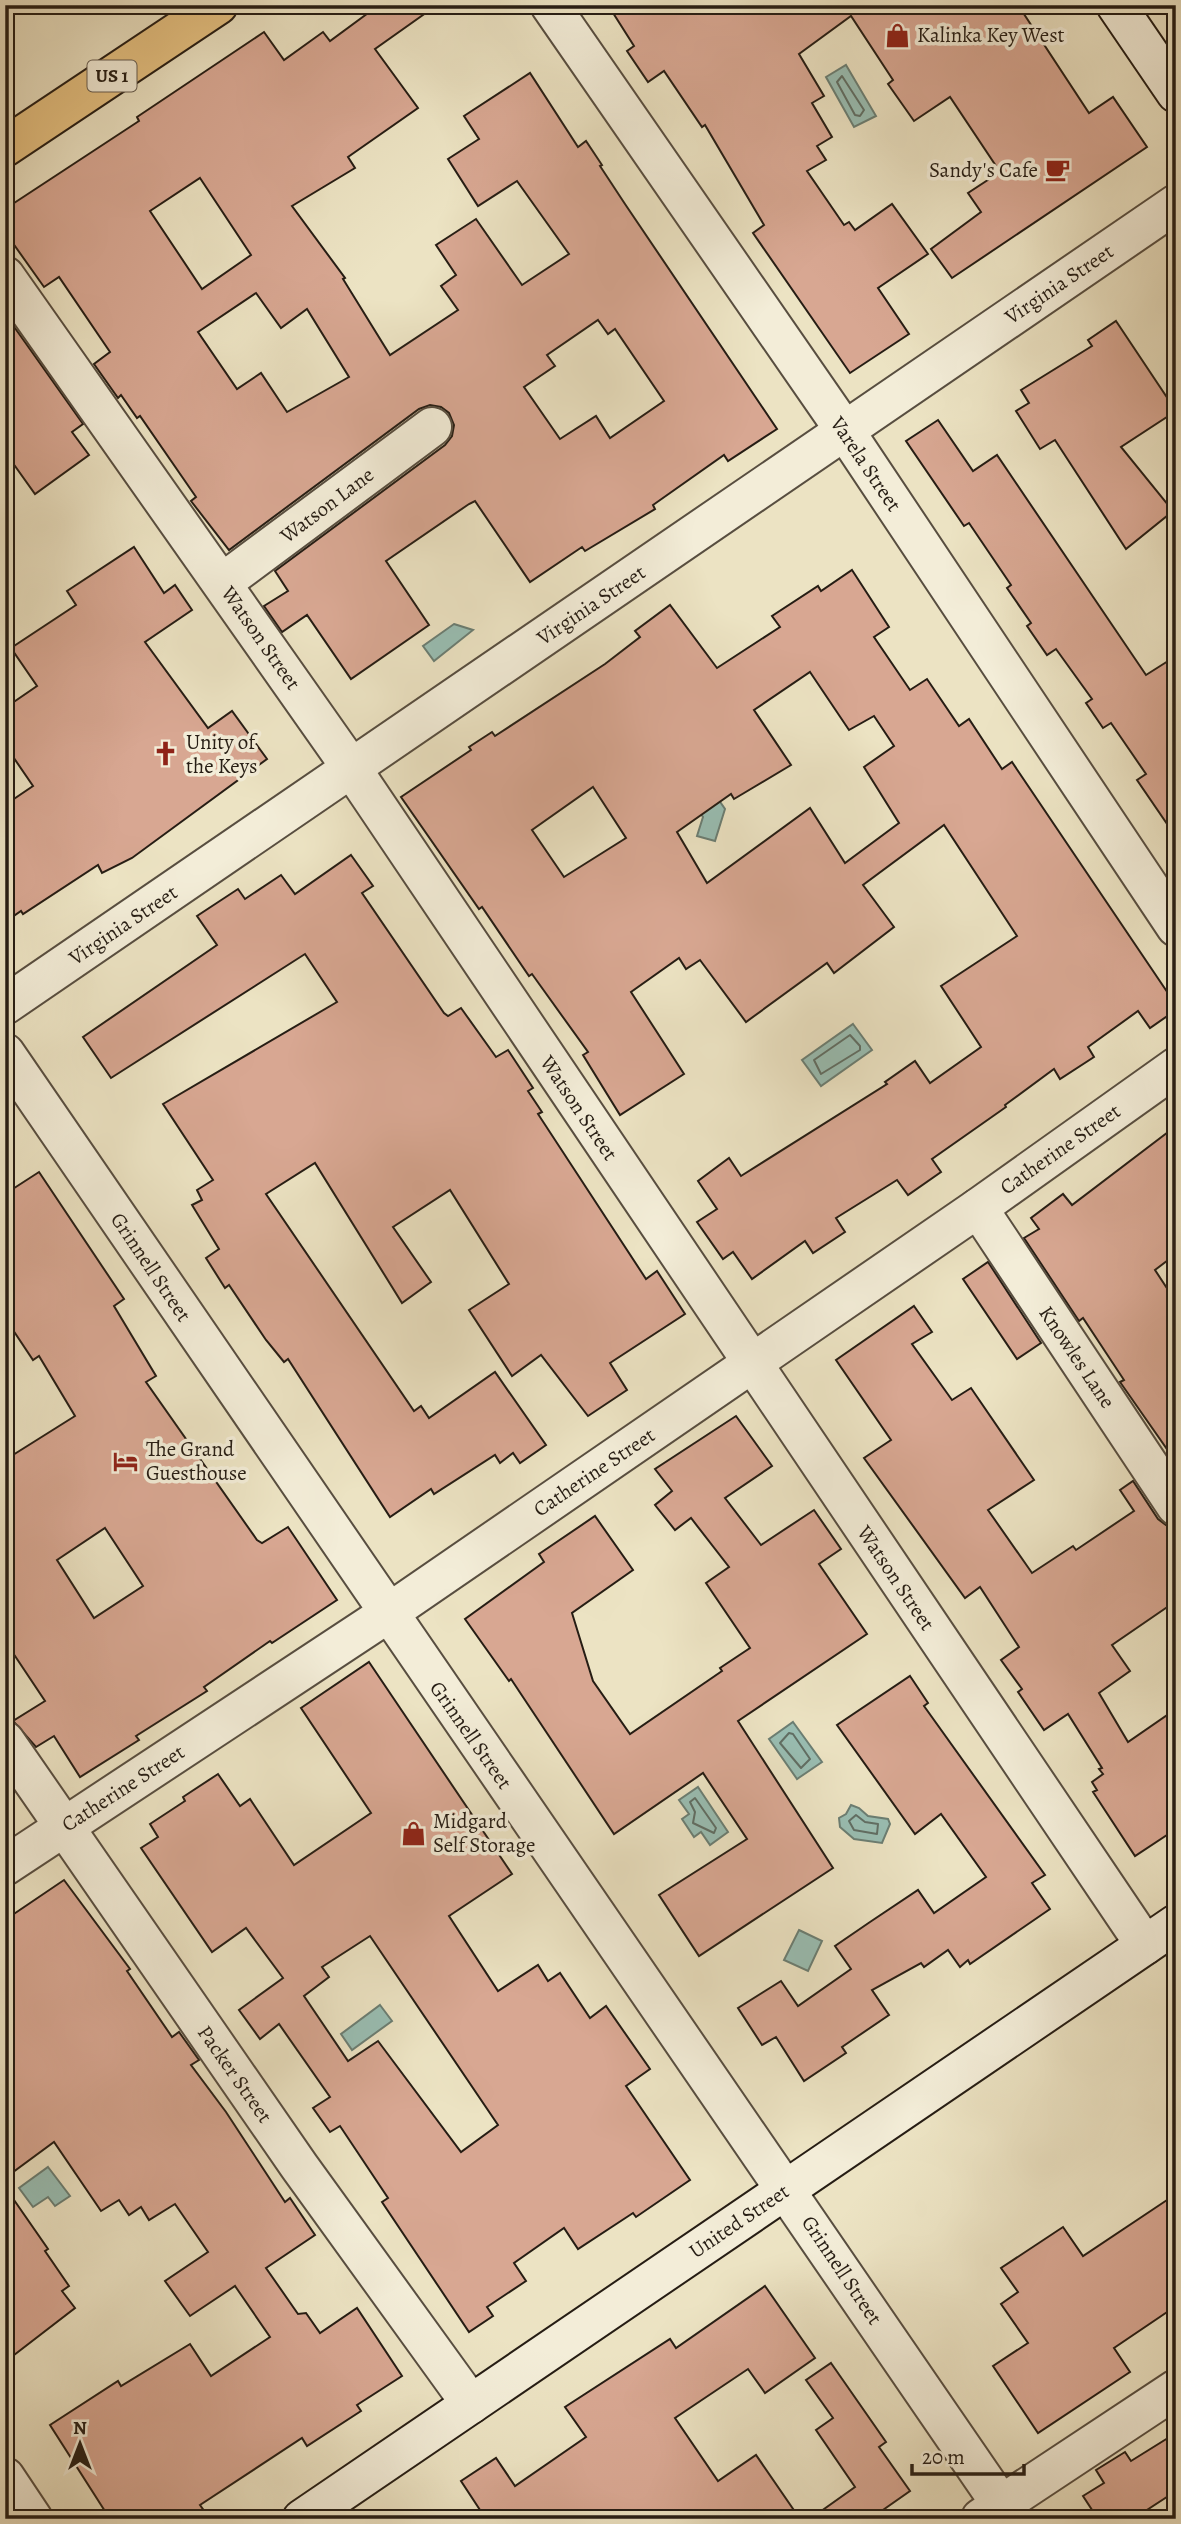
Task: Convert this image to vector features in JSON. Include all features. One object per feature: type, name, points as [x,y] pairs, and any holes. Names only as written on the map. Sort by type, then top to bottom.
[{"type":"main road","name":"US 1","points":[[5,147],[193,12]]},
{"type":"street","name":"Varela Street","points":[[550,5],[845,431],[1176,927]]},
{"type":"street","points":[[1116,5],[1176,93]]},
{"type":"street","name":"Virginia Street","points":[[5,1004],[1176,204]]},
{"type":"street","name":"Watson Street","points":[[5,276],[352,769],[751,1364],[1160,1935]]},
{"type":"street","name":"Watson Lane","points":[[222,583],[432,427]]},
{"type":"street","name":"Grinnell Street","points":[[5,1053],[387,1614],[787,2188],[997,2514]]},
{"type":"street","name":"Catherine Street","points":[[5,1866],[387,1614],[978,1208],[1176,1067]]},
{"type":"street","name":"Knowles Lane","points":[[978,1208],[1176,1506]]},
{"type":"street","name":"Packer Street","points":[[5,1741],[299,2165],[471,2404]]},
{"type":"street","name":"United Street","points":[[311,2516],[1160,1935]]},
{"type":"street","points":[[997,2514],[1176,2389]]},
{"type":"street","points":[[5,2477],[33,2519]]},
{"type":"water","points":[[846,65],[876,116],[854,127],[826,77]]},
{"type":"water","points":[[454,624],[473,630],[434,661],[423,646]]},
{"type":"water","points":[[707,783],[725,809],[715,841],[697,836],[703,817],[688,796]]},
{"type":"water","points":[[853,1024],[872,1050],[821,1086],[802,1060]]},
{"type":"water","points":[[793,1722],[822,1762],[797,1779],[769,1739]]},
{"type":"water","points":[[698,1787],[728,1832],[710,1845],[701,1832],[694,1837],[682,1819],[689,1814],[679,1800]]},
{"type":"water","points":[[851,1805],[868,1816],[888,1819],[890,1824],[882,1843],[854,1839],[840,1827],[839,1818],[846,1814]]},
{"type":"water","points":[[799,1930],[822,1941],[808,1971],[784,1960]]},
{"type":"water","points":[[380,2005],[392,2021],[352,2050],[341,2034]]},
{"type":"water","points":[[48,2167],[70,2196],[55,2206],[48,2197],[33,2207],[19,2188]]},
{"type":"building","points":[[379,5],[437,5],[375,49],[418,108],[348,157],[355,168],[292,206],[345,278],[343,279],[390,355],[458,310],[441,286],[456,275],[436,245],[476,219],[522,285],[569,254],[517,181],[478,206],[448,159],[479,139],[464,116],[530,73],[578,147],[586,141],[625,204],[777,429],[728,461],[724,455],[653,505],[655,509],[585,551],[582,547],[530,582],[475,501],[469,504],[386,561],[429,625],[351,679],[307,615],[282,632],[264,606],[288,591],[275,571],[445,445],[452,436],[454,425],[449,413],[441,407],[430,405],[419,409],[229,550],[191,501],[196,497],[140,416],[137,418],[121,395],[118,398],[94,364],[110,352],[59,277],[44,287],[5,232],[5,209],[139,121],[137,117],[264,32],[284,60],[323,32],[330,41]],"holes":[[[200,178],[251,255],[202,289],[150,211]],[[256,293],[281,328],[307,309],[349,377],[287,412],[261,373],[237,389],[198,332]],[[598,320],[608,334],[615,329],[664,401],[610,438],[596,416],[560,439],[524,387],[555,366],[547,355]]]},
{"type":"building","points":[[608,5],[1018,5],[1089,113],[1113,97],[1147,147],[952,278],[931,249],[981,212],[968,193],[1000,172],[950,97],[914,121],[888,84],[893,80],[851,16],[799,54],[824,96],[812,103],[832,137],[817,146],[826,160],[807,171],[844,225],[849,222],[855,230],[892,204],[928,254],[878,288],[909,334],[850,373],[753,233],[764,225],[705,125],[702,127],[664,71],[648,82],[627,51],[634,46]]},
{"type":"building","points":[[5,314],[83,424],[72,432],[89,455],[35,494],[5,452]]},
{"type":"building","points":[[1116,321],[1176,411],[1121,447],[1173,511],[1126,549],[1055,440],[1040,449],[1016,411],[1029,403],[1021,390],[1092,346],[1088,340]]},
{"type":"building","points":[[938,420],[973,471],[997,455],[1146,675],[1176,656],[1176,837],[1137,780],[1146,774],[1111,723],[1103,728],[1086,703],[1092,699],[1056,649],[1047,655],[1027,626],[1031,623],[1007,588],[1011,585],[969,523],[964,526],[906,441]]},
{"type":"building","points":[[134,547],[164,593],[175,585],[192,610],[145,642],[208,728],[232,711],[267,759],[132,858],[102,873],[98,865],[23,914],[21,911],[5,922],[5,805],[33,786],[5,745],[5,708],[37,686],[11,648],[76,605],[67,591]]},
{"type":"building","points":[[852,570],[889,627],[874,637],[910,690],[927,679],[959,726],[969,719],[1002,769],[1012,762],[1176,1005],[1176,1010],[1150,1028],[1138,1011],[1088,1047],[1094,1057],[1060,1079],[1054,1069],[932,1159],[941,1172],[908,1195],[897,1180],[836,1218],[845,1232],[813,1253],[805,1241],[752,1279],[733,1252],[723,1259],[697,1222],[717,1209],[698,1181],[729,1158],[741,1176],[887,1084],[885,1082],[915,1061],[930,1083],[981,1047],[941,986],[1017,936],[944,825],[863,885],[894,927],[834,973],[827,963],[746,1022],[700,960],[686,969],[679,958],[631,992],[684,1074],[620,1115],[583,1055],[588,1052],[532,974],[529,976],[482,907],[479,909],[401,797],[471,750],[469,747],[492,732],[495,736],[605,664],[640,637],[635,631],[670,605],[717,668],[780,627],[772,616],[818,586],[821,591]],"holes":[[[810,672],[849,730],[874,716],[894,746],[864,767],[899,823],[845,863],[810,808],[707,883],[677,832],[731,794],[734,799],[791,765],[754,710]],[[593,787],[626,838],[564,877],[532,830]]]},
{"type":"building","points":[[351,855],[373,886],[362,893],[444,1013],[448,1016],[461,1008],[496,1057],[508,1050],[533,1088],[528,1091],[542,1112],[538,1114],[646,1279],[657,1271],[685,1314],[610,1363],[627,1390],[588,1416],[541,1355],[512,1376],[469,1310],[509,1284],[450,1190],[393,1227],[431,1282],[402,1303],[315,1163],[266,1194],[414,1411],[421,1406],[429,1418],[495,1372],[546,1445],[520,1463],[513,1453],[500,1463],[495,1455],[434,1494],[431,1489],[390,1517],[288,1359],[284,1362],[266,1340],[229,1285],[225,1288],[206,1258],[219,1249],[192,1205],[202,1200],[197,1190],[213,1180],[163,1104],[337,1002],[305,954],[111,1078],[83,1037],[217,945],[197,916],[238,889],[245,899],[281,875],[295,894]]},
{"type":"building","points":[[1176,1126],[1176,1254],[1155,1270],[1176,1302],[1176,1462],[1120,1382],[1124,1380],[1083,1318],[1079,1321],[1024,1238],[1039,1229],[1031,1218],[1063,1194],[1072,1205]]},
{"type":"building","points":[[39,1172],[124,1299],[114,1306],[156,1376],[146,1382],[257,1540],[262,1543],[288,1527],[337,1600],[272,1643],[270,1641],[204,1687],[207,1691],[136,1736],[139,1740],[80,1777],[54,1736],[36,1747],[13,1721],[45,1701],[5,1641],[5,1460],[75,1416],[39,1356],[33,1360],[5,1318],[5,1194]],"holes":[[[105,1528],[143,1586],[94,1618],[57,1560]]]},
{"type":"building","points":[[988,1262],[1041,1343],[1017,1359],[963,1279]]},
{"type":"building","points":[[914,1306],[932,1332],[912,1344],[952,1400],[971,1388],[1034,1480],[988,1510],[1032,1573],[1073,1546],[1076,1550],[1134,1511],[1120,1490],[1133,1481],[1158,1519],[1176,1528],[1176,1601],[1112,1645],[1130,1671],[1099,1693],[1128,1742],[1176,1709],[1176,1829],[1135,1856],[1093,1792],[1097,1790],[1092,1782],[1103,1774],[1099,1769],[1102,1768],[1068,1714],[1044,1730],[1018,1692],[1022,1689],[1001,1660],[1019,1647],[980,1587],[965,1598],[864,1458],[891,1440],[836,1360]]},
{"type":"building","points":[[736,1416],[772,1466],[725,1498],[761,1545],[814,1510],[841,1549],[819,1564],[867,1634],[738,1721],[833,1868],[699,1956],[659,1895],[747,1839],[703,1773],[614,1834],[511,1679],[509,1681],[465,1619],[544,1562],[539,1554],[595,1516],[633,1570],[572,1613],[593,1681],[630,1734],[722,1671],[720,1668],[750,1648],[706,1583],[729,1567],[691,1518],[675,1530],[655,1505],[672,1491],[655,1469]]},
{"type":"building","points":[[369,1662],[512,1874],[449,1916],[498,1991],[538,1965],[548,1981],[560,1973],[590,2018],[606,2006],[650,2069],[626,2086],[690,2180],[636,2217],[633,2213],[578,2249],[564,2228],[514,2263],[526,2281],[487,2307],[493,2316],[469,2332],[382,2202],[388,2198],[340,2126],[330,2132],[313,2108],[330,2097],[279,2024],[260,2039],[239,2010],[283,1978],[246,1928],[212,1952],[141,1848],[158,1837],[150,1824],[185,1801],[183,1797],[218,1774],[240,1806],[250,1799],[294,1865],[371,1813],[301,1708]],"holes":[[[370,1936],[498,2125],[461,2152],[378,2041],[348,2061],[304,1996],[329,1977],[322,1967]]]},
{"type":"building","points":[[910,1676],[928,1703],[924,1706],[1045,1875],[1032,1883],[1050,1909],[970,1964],[968,1960],[960,1967],[948,1950],[924,1967],[921,1963],[872,1990],[889,2015],[842,2047],[846,2053],[804,2081],[776,2037],[762,2045],[738,2008],[781,1981],[798,2006],[851,1969],[835,1946],[918,1890],[934,1913],[986,1877],[941,1814],[915,1834],[837,1725]]},
{"type":"building","points":[[64,1880],[130,1969],[127,1971],[172,2037],[179,2032],[199,2060],[191,2065],[226,2112],[285,2202],[290,2198],[315,2235],[266,2268],[298,2314],[306,2313],[320,2333],[357,2308],[402,2376],[357,2405],[361,2411],[307,2446],[302,2438],[200,2505],[210,2519],[110,2519],[50,2425],[118,2381],[121,2386],[190,2344],[211,2376],[270,2337],[235,2286],[190,2316],[165,2281],[208,2252],[175,2204],[149,2220],[141,2207],[129,2215],[119,2200],[101,2211],[54,2142],[5,2178],[5,1920]]},
{"type":"building","points":[[5,2187],[48,2249],[45,2251],[69,2286],[62,2291],[75,2308],[5,2362]]},
{"type":"building","points":[[1176,2194],[1176,2306],[1114,2348],[1130,2372],[1038,2433],[993,2366],[1028,2343],[1001,2304],[1018,2292],[1001,2268],[1063,2227],[1083,2256]]},
{"type":"building","points":[[765,2286],[815,2358],[765,2393],[748,2369],[675,2418],[718,2481],[756,2455],[800,2519],[467,2519],[480,2510],[461,2481],[496,2458],[515,2486],[586,2437],[565,2407],[670,2339],[676,2348]]},
{"type":"building","points":[[831,2363],[886,2442],[879,2447],[910,2491],[870,2519],[810,2519],[855,2487],[816,2430],[833,2418],[806,2380]]},
{"type":"building","points":[[1176,2433],[1176,2491],[1133,2519],[1098,2519],[1083,2496],[1104,2483],[1096,2470],[1125,2452],[1131,2461]]},
{"type":"place","name":"Kalinka Key West","points":[[897,35]]},
{"type":"place","name":"Sandy's Cafe","points":[[1058,170]]},
{"type":"place","name":"Unity of the Keys","points":[[166,754]]},
{"type":"place","name":"The Grand Guesthouse","points":[[126,1461]]},
{"type":"place","name":"Midgard Self Storage","points":[[413,1833]]}]
